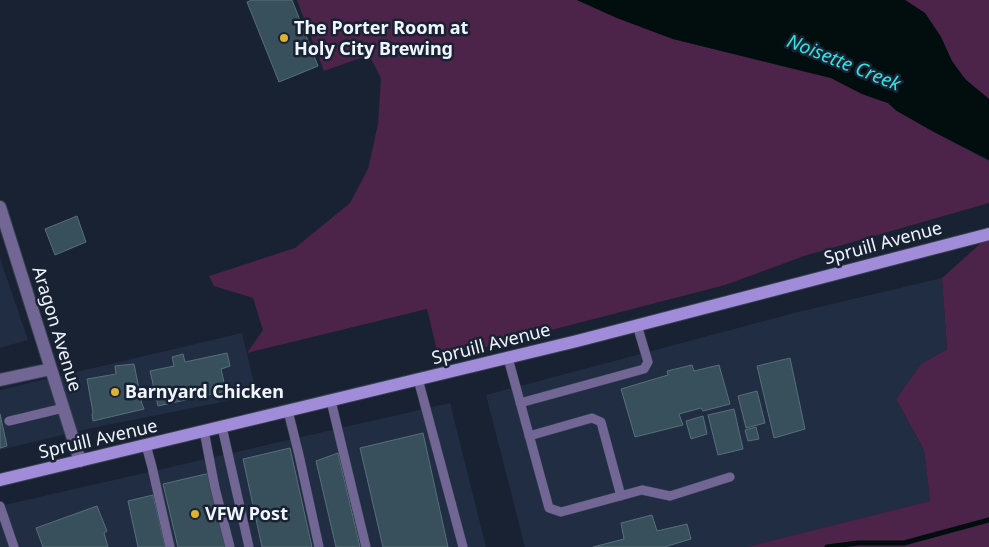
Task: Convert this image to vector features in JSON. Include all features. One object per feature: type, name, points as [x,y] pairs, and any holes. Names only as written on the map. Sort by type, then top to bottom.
[{"type":"street","name":"Aragon Avenue","points":[[0,207],[80,461]]},
{"type":"street","name":"Spruill Avenue","points":[[0,480],[508,358],[988,234]]},
{"type":"street","points":[[0,380],[51,369]]},
{"type":"lane","points":[[520,403],[644,369],[648,362],[637,325]]},
{"type":"lane","points":[[508,358],[549,508],[561,512],[642,490],[670,496],[730,477]]},
{"type":"lane","points":[[418,380],[462,547]]},
{"type":"lane","points":[[331,400],[366,547]]},
{"type":"lane","points":[[9,421],[64,408]]},
{"type":"lane","points":[[288,411],[300,454],[319,547]]},
{"type":"lane","points":[[529,436],[592,418],[601,422],[621,496]]},
{"type":"lane","points":[[222,427],[249,547]]},
{"type":"lane","points":[[204,431],[215,488],[230,547]]},
{"type":"lane","points":[[146,445],[170,547]]},
{"type":"lane","points":[[0,506],[14,547]]},
{"type":"shaded area","points":[[297,0],[577,0],[617,18],[673,39],[831,78],[862,94],[888,103],[897,111],[989,161],[989,203],[804,256],[725,285],[439,359],[427,309],[247,353],[263,330],[253,298],[214,286],[209,276],[295,248],[350,203],[368,169],[378,124],[381,78],[369,55],[324,71]]},
{"type":"shaded area","points":[[905,0],[989,0],[989,99],[965,79],[951,61],[941,37],[925,13]]},
{"type":"shaded area","points":[[989,236],[989,547],[746,547],[930,501],[924,450],[896,399],[921,364],[947,349],[942,278]]},
{"type":"shaded area","points":[[0,258],[28,340],[0,348]]},
{"type":"shaded area","points":[[942,278],[947,349],[921,364],[896,399],[924,450],[930,501],[746,547],[525,547],[486,395],[798,312]]},
{"type":"shaded area","points":[[242,333],[257,395],[87,429],[0,450],[0,390]]},
{"type":"shaded area","points":[[450,403],[486,547],[0,547],[0,506]]},
{"type":"water","name":"Noisette Creek","points":[[577,0],[905,0],[925,13],[941,37],[952,61],[965,79],[989,99],[989,160],[934,132],[897,111],[888,103],[862,94],[831,78],[673,39],[617,18]]},
{"type":"building","name":"The Porter Room at Holy City Brewing","points":[[252,0],[292,0],[318,66],[279,82],[247,2]]},
{"type":"building","points":[[77,216],[86,242],[55,255],[45,229]]},
{"type":"building","points":[[227,353],[230,366],[221,369],[226,391],[158,406],[150,371],[174,366],[172,357],[183,354],[185,362]]},
{"type":"building","points":[[790,358],[805,429],[774,438],[757,366]]},
{"type":"building","name":"Barnyard Chicken","points":[[134,364],[144,409],[93,421],[87,379],[116,374],[115,366]]},
{"type":"building","points":[[692,365],[694,371],[719,365],[730,404],[703,411],[701,408],[679,414],[683,425],[635,437],[621,389],[668,375],[667,371]]},
{"type":"building","points":[[757,391],[765,423],[746,428],[738,396]]},
{"type":"building","points":[[734,409],[743,449],[718,455],[708,415]]},
{"type":"building","points":[[0,414],[7,446],[0,448]]},
{"type":"building","points":[[703,416],[707,434],[691,439],[686,421]]},
{"type":"building","points":[[756,427],[759,439],[748,441],[745,430]]},
{"type":"building","points":[[423,433],[448,547],[383,547],[360,448]]},
{"type":"building","points":[[290,448],[312,547],[262,547],[243,459]]},
{"type":"building","points":[[338,453],[360,547],[336,547],[316,461]]},
{"type":"building","name":"VFW Post","points":[[210,473],[226,547],[178,547],[163,484]]},
{"type":"building","points":[[153,495],[165,547],[138,547],[128,501]]},
{"type":"building","points":[[97,506],[107,531],[104,533],[108,547],[43,547],[36,528]]},
{"type":"building","points":[[652,515],[657,531],[687,524],[691,539],[664,547],[593,547],[624,539],[621,523]]},
{"type":"waterway","points":[[827,547],[858,543],[904,543],[989,520]]},
{"type":"place","name":"The Porter Room at Holy City Brewing","points":[[284,38]]},
{"type":"place","name":"Barnyard Chicken","points":[[115,392]]},
{"type":"place","name":"VFW Post","points":[[195,514]]}]
